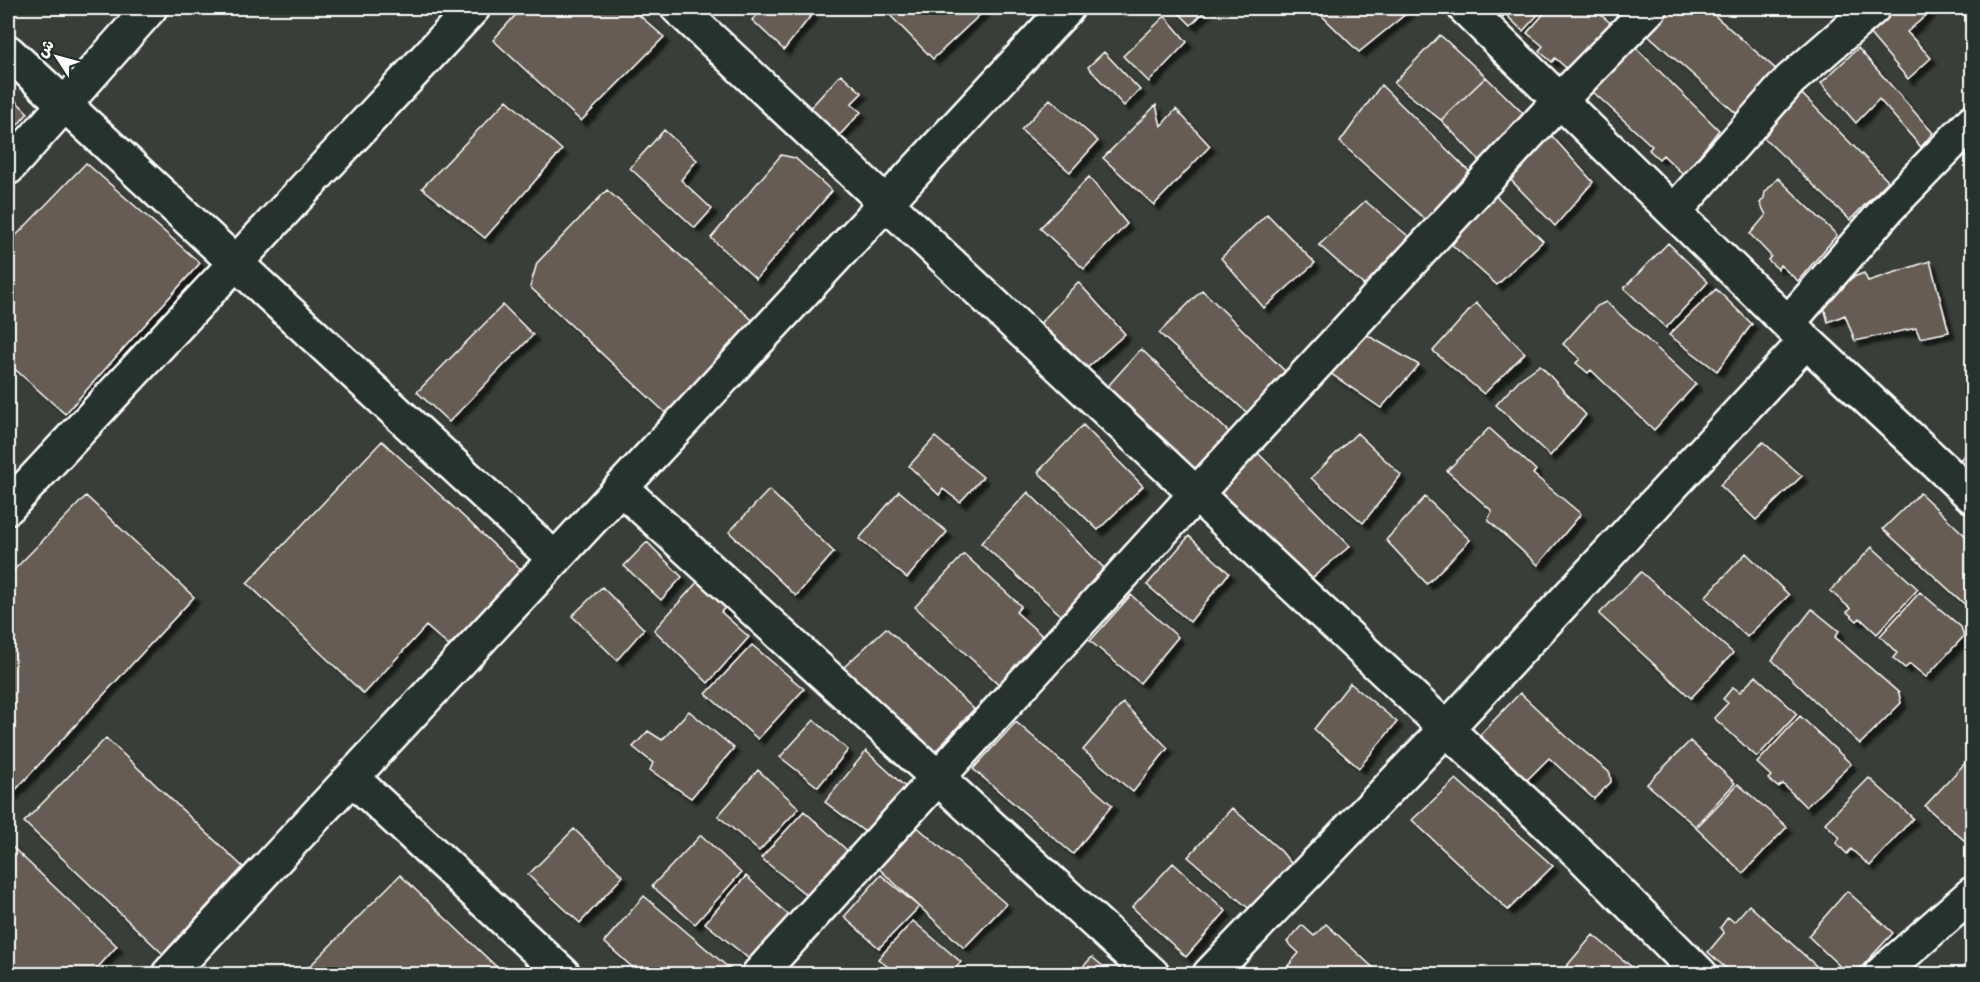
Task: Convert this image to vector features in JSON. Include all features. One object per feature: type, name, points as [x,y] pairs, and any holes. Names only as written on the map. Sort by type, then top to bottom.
[{"type":"street","points":[[8,168],[150,8]]},
{"type":"street","points":[[8,507],[473,8]]},
{"type":"street","points":[[678,8],[1583,857],[1700,975]]},
{"type":"street","points":[[169,975],[1067,8]]},
{"type":"street","points":[[1465,8],[1797,332],[1972,496]]},
{"type":"street","points":[[759,975],[1196,494],[1560,100],[1650,8]]},
{"type":"street","points":[[1674,212],[1790,80],[1873,8]]},
{"type":"street","points":[[8,52],[555,559]]},
{"type":"street","points":[[1210,975],[1446,729],[1797,332],[1890,206],[1972,122]]},
{"type":"street","points":[[621,488],[1152,975]]},
{"type":"street","points":[[352,778],[564,975]]},
{"type":"street","points":[[1881,975],[1972,894]]},
{"type":"building","points":[[522,8],[631,8],[664,37],[581,121],[493,40]]},
{"type":"building","points":[[764,8],[807,8],[813,13],[784,50],[752,20]]},
{"type":"building","points":[[883,8],[987,8],[933,59]]},
{"type":"building","points":[[1174,8],[1208,8],[1191,25]]},
{"type":"building","points":[[1314,8],[1413,8],[1359,52]]},
{"type":"building","points":[[1491,8],[1544,8],[1523,31],[1505,14],[1503,17]]},
{"type":"building","points":[[1549,8],[1592,8],[1612,24],[1572,73],[1555,58],[1552,62],[1539,51],[1543,46],[1527,33]]},
{"type":"building","points":[[1672,8],[1706,8],[1778,71],[1760,99],[1755,94],[1737,114],[1647,34]]},
{"type":"building","points":[[1897,8],[1926,8],[1930,12],[1907,32],[1931,58],[1908,79],[1869,33]]},
{"type":"building","points":[[1165,16],[1187,42],[1149,82],[1123,56]]},
{"type":"building","points":[[1440,35],[1486,77],[1441,120],[1394,83]]},
{"type":"building","points":[[1633,45],[1719,130],[1684,175],[1663,155],[1659,159],[1649,150],[1652,146],[1592,91]]},
{"type":"building","points":[[1858,48],[1933,133],[1921,147],[1879,99],[1856,123],[1821,83]]},
{"type":"building","points":[[1104,52],[1140,90],[1124,106],[1088,67]]},
{"type":"building","points":[[841,74],[862,93],[851,104],[861,112],[822,154],[793,127]]},
{"type":"building","points":[[1486,77],[1531,121],[1482,163],[1441,120]]},
{"type":"building","points":[[1381,85],[1472,174],[1428,222],[1340,142]]},
{"type":"building","points":[[1798,90],[1888,181],[1850,220],[1760,134]]},
{"type":"building","points":[[8,93],[28,113],[8,136]]},
{"type":"building","points":[[1050,99],[1098,141],[1070,172],[1021,130]]},
{"type":"building","points":[[507,100],[562,150],[485,238],[422,188]]},
{"type":"building","points":[[1156,105],[1161,126],[1176,109],[1210,146],[1154,205],[1103,158]]},
{"type":"building","points":[[664,130],[697,160],[681,180],[712,209],[695,228],[630,168]]},
{"type":"building","points":[[1551,135],[1593,182],[1555,226],[1509,178]]},
{"type":"building","points":[[781,155],[795,158],[832,191],[756,279],[711,238]]},
{"type":"building","points":[[86,163],[200,263],[65,414],[8,363],[8,244]]},
{"type":"building","points":[[1089,177],[1127,224],[1084,269],[1040,228]]},
{"type":"building","points":[[1778,178],[1837,235],[1798,281],[1780,265],[1778,269],[1768,260],[1771,256],[1750,234],[1766,215],[1760,203],[1765,192]]},
{"type":"building","points":[[607,190],[759,326],[670,417],[530,287],[537,263]]},
{"type":"building","points":[[1493,193],[1543,241],[1497,285],[1452,245]]},
{"type":"building","points":[[1365,201],[1412,239],[1367,288],[1319,245]]},
{"type":"building","points":[[1267,214],[1315,263],[1264,308],[1221,258]]},
{"type":"building","points":[[1668,243],[1708,282],[1666,328],[1624,288]]},
{"type":"building","points":[[1930,261],[1949,332],[1920,338],[1916,328],[1855,341],[1845,315],[1828,322],[1821,296],[1840,291],[1836,284],[1864,273],[1868,281]]},
{"type":"building","points":[[1078,282],[1125,334],[1086,369],[1035,329]]},
{"type":"building","points":[[1716,289],[1752,324],[1717,371],[1669,335]]},
{"type":"building","points":[[1202,290],[1290,376],[1255,420],[1159,333]]},
{"type":"building","points":[[1606,302],[1696,384],[1654,430],[1591,370],[1588,373],[1576,363],[1580,359],[1563,344],[1597,306]]},
{"type":"building","points":[[1476,303],[1525,353],[1484,394],[1433,351]]},
{"type":"building","points":[[503,305],[533,335],[449,422],[417,392]]},
{"type":"building","points":[[1362,332],[1419,365],[1381,408],[1330,373]]},
{"type":"building","points":[[1141,349],[1232,435],[1195,478],[1107,387]]},
{"type":"building","points":[[1540,365],[1586,415],[1550,456],[1496,405],[1519,380]]},
{"type":"building","points":[[1083,425],[1143,486],[1098,530],[1038,472]]},
{"type":"building","points":[[1489,428],[1536,470],[1533,474],[1581,514],[1538,565],[1488,520],[1492,511],[1447,471]]},
{"type":"building","points":[[1357,433],[1401,475],[1363,523],[1311,478]]},
{"type":"building","points":[[935,437],[983,477],[960,502],[943,489],[939,495],[909,466]]},
{"type":"building","points":[[382,441],[522,571],[449,646],[426,626],[364,694],[247,583]]},
{"type":"building","points":[[1763,442],[1802,476],[1756,520],[1720,485]]},
{"type":"building","points":[[1972,446],[1972,473],[1960,460]]},
{"type":"building","points":[[1256,451],[1350,546],[1306,583],[1214,498]]},
{"type":"building","points":[[769,490],[834,552],[796,596],[729,532]]},
{"type":"building","points":[[899,491],[947,532],[907,578],[859,539]]},
{"type":"building","points":[[1028,492],[1106,570],[1064,618],[981,543]]},
{"type":"building","points":[[1920,493],[1972,542],[1972,611],[1883,529]]},
{"type":"building","points":[[86,496],[194,597],[8,798],[8,576]]},
{"type":"building","points":[[1425,497],[1470,540],[1427,584],[1386,540]]},
{"type":"building","points":[[1189,536],[1229,573],[1190,622],[1147,585]]},
{"type":"building","points":[[647,542],[682,577],[661,600],[624,566]]},
{"type":"building","points":[[1872,547],[1918,589],[1877,634],[1860,618],[1857,621],[1847,612],[1851,609],[1830,591]]},
{"type":"building","points":[[1746,553],[1789,595],[1747,637],[1705,597]]},
{"type":"building","points":[[964,554],[1021,606],[1016,612],[1047,640],[1004,689],[915,607]]},
{"type":"building","points":[[1641,572],[1733,653],[1691,698],[1599,614]]},
{"type":"building","points":[[701,578],[730,602],[721,612],[749,637],[708,683],[654,630]]},
{"type":"building","points":[[602,587],[644,629],[617,660],[572,616]]},
{"type":"building","points":[[1920,592],[1961,627],[1964,636],[1926,677],[1910,664],[1905,668],[1893,658],[1897,653],[1880,636]]},
{"type":"building","points":[[1131,595],[1178,637],[1140,683],[1090,641]]},
{"type":"building","points":[[1812,609],[1839,631],[1835,637],[1899,693],[1901,703],[1860,744],[1772,660]]},
{"type":"building","points":[[886,628],[974,709],[933,754],[843,668]]},
{"type":"building","points":[[752,645],[804,689],[758,739],[706,694]]},
{"type":"building","points":[[1756,676],[1797,714],[1757,757],[1714,718],[1728,703],[1723,699],[1733,687],[1740,692]]},
{"type":"building","points":[[1350,683],[1397,722],[1359,768],[1314,729]]},
{"type":"building","points":[[1520,693],[1610,773],[1611,782],[1594,799],[1549,758],[1523,784],[1475,740]]},
{"type":"building","points":[[1123,703],[1168,748],[1133,792],[1083,750]]},
{"type":"building","points":[[689,711],[734,748],[691,798],[650,770],[653,763],[633,747],[648,731],[662,740]]},
{"type":"building","points":[[1800,716],[1851,764],[1806,807],[1783,784],[1778,787],[1768,779],[1771,776],[1757,763]]},
{"type":"building","points":[[814,720],[848,750],[818,787],[780,757]]},
{"type":"building","points":[[1016,722],[1112,805],[1073,854],[973,769]]},
{"type":"building","points":[[106,738],[243,867],[163,954],[24,822]]},
{"type":"building","points":[[1690,741],[1735,783],[1695,826],[1647,784]]},
{"type":"building","points":[[866,751],[913,794],[873,838],[825,802]]},
{"type":"building","points":[[1967,761],[1972,766],[1972,847],[1925,806]]},
{"type":"building","points":[[758,770],[799,808],[759,851],[718,816]]},
{"type":"building","points":[[1869,778],[1913,818],[1870,866],[1851,849],[1847,854],[1836,843],[1840,838],[1825,823]]},
{"type":"building","points":[[1456,779],[1553,866],[1508,910],[1412,820]]},
{"type":"building","points":[[1738,784],[1787,827],[1743,873],[1696,828]]},
{"type":"building","points":[[1232,808],[1281,851],[1294,867],[1253,912],[1188,857]]},
{"type":"building","points":[[804,811],[851,854],[810,898],[761,858]]},
{"type":"building","points":[[915,825],[1006,904],[964,948],[874,864]]},
{"type":"building","points":[[574,829],[623,876],[580,923],[528,875]]},
{"type":"building","points":[[701,835],[741,873],[695,924],[652,886]]},
{"type":"building","points":[[8,843],[117,946],[92,974],[8,974]]},
{"type":"building","points":[[1173,863],[1226,911],[1186,957],[1132,907]]},
{"type":"building","points":[[400,875],[504,974],[302,974]]},
{"type":"building","points":[[881,875],[919,907],[879,948],[844,917]]},
{"type":"building","points":[[746,876],[794,920],[753,962],[705,923]]},
{"type":"building","points":[[1847,891],[1893,933],[1855,974],[1848,974],[1808,936]]},
{"type":"building","points":[[644,896],[736,974],[640,974],[604,942]]},
{"type":"building","points":[[1749,905],[1825,974],[1732,974],[1708,952],[1724,933],[1720,928],[1728,917],[1734,922]]},
{"type":"building","points":[[913,921],[961,962],[949,974],[897,974],[878,959]]},
{"type":"building","points":[[1326,924],[1380,974],[1295,974],[1287,967],[1299,953],[1287,942],[1302,925],[1314,936]]},
{"type":"building","points":[[1593,935],[1639,973],[1560,974]]},
{"type":"building","points":[[1092,957],[1112,974],[1076,974]]}]
